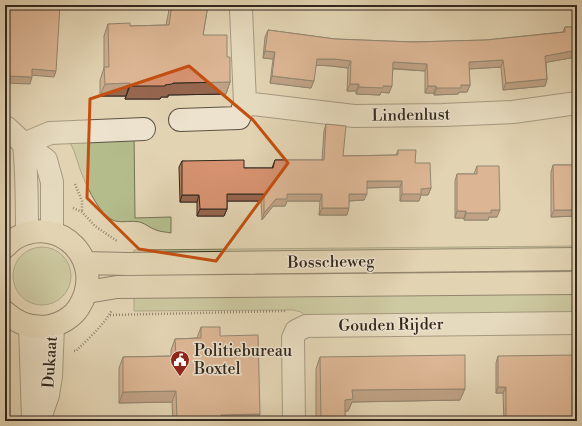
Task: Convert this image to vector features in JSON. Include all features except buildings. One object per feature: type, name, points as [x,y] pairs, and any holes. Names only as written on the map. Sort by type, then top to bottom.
[{"type":"main road","points":[[5,247],[13,239],[27,233],[39,231],[52,232],[63,236],[80,252],[86,263],[88,277],[86,292],[78,310],[71,317],[53,326],[41,328],[30,326],[11,318],[5,312]]},
{"type":"main road","name":"Bosscheweg","points":[[86,263],[128,264],[577,259]]},
{"type":"main road","name":"Bosscheweg","points":[[86,292],[117,287],[577,283]]},
{"type":"street","points":[[180,120],[239,118],[245,103],[241,5]]},
{"type":"street","name":"Lindenlust","points":[[245,103],[354,116],[443,116],[513,112],[577,103]]},
{"type":"street","points":[[5,127],[24,144],[46,160],[52,182],[52,232]]},
{"type":"street","points":[[24,144],[50,133],[144,129]]},
{"type":"street","points":[[24,144],[26,166],[27,233]]},
{"type":"street","name":"Gouden Rijder","points":[[306,326],[577,323]]},
{"type":"street","name":"Dukaat","points":[[30,326],[33,421]]},
{"type":"street","name":"Dukaat","points":[[39,421],[48,395],[51,376],[53,326]]},
{"type":"street","points":[[294,421],[293,338],[296,331],[306,326]]},
{"type":"path","points":[[110,315],[286,311],[294,314],[306,326]]},
{"type":"highlighted area","points":[[189,66],[253,120],[288,163],[216,261],[139,249],[87,198],[90,99]]},
{"type":"green space","points":[[134,134],[135,218],[171,217],[171,233],[156,230],[140,222],[115,221],[103,213],[89,190],[74,151],[66,135]]},
{"type":"green space","points":[[577,246],[577,253],[134,258],[134,250]]},
{"type":"green space","points":[[36,247],[48,247],[63,255],[71,270],[71,282],[63,297],[48,305],[36,305],[21,297],[13,282],[13,270],[21,255]]},
{"type":"green space","points":[[577,287],[577,314],[308,318],[301,312],[293,310],[134,311],[134,292]]},
{"type":"place","name":"Politiebureau Boxtel","points":[[180,377]]}]
